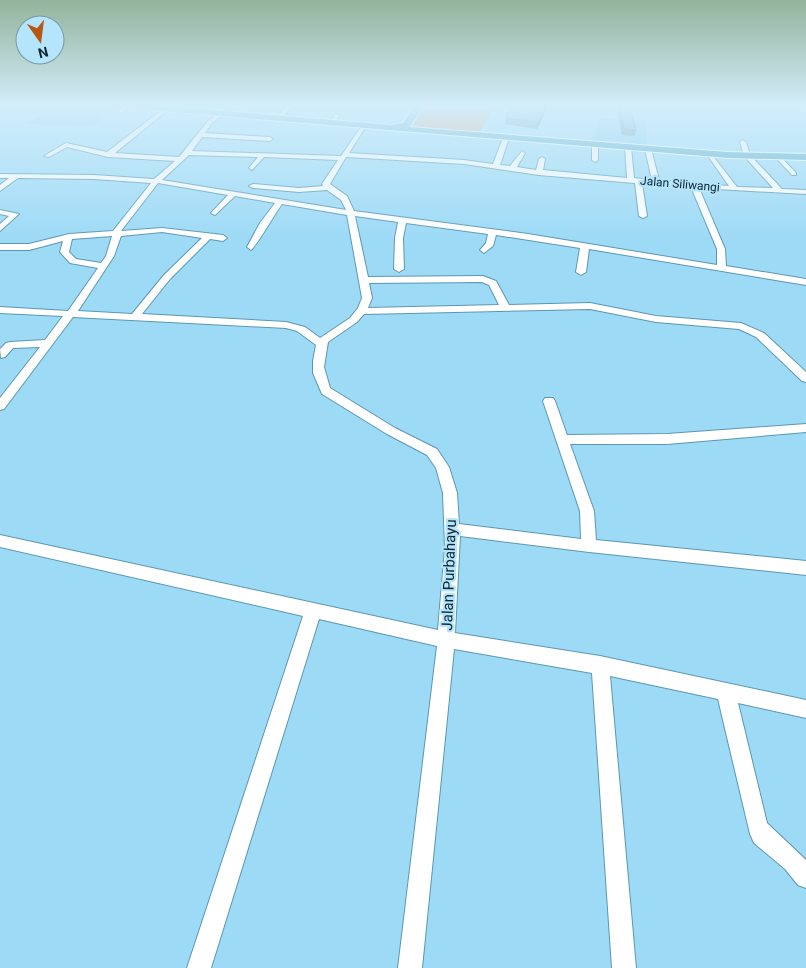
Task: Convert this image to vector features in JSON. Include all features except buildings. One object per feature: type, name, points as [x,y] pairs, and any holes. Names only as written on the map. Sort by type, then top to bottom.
[{"type":"highway","points":[[666,150],[728,155],[806,157]]},
{"type":"street","points":[[47,156],[57,150]]},
{"type":"street","points":[[88,150],[108,155],[181,159]]},
{"type":"street","points":[[108,155],[114,150]]},
{"type":"street","points":[[0,406],[49,343],[104,266],[114,246],[116,233],[125,219],[156,181],[190,150]]},
{"type":"street","points":[[327,188],[326,184],[348,150]]},
{"type":"street","points":[[496,166],[502,150]]},
{"type":"street","points":[[595,150],[595,160]]},
{"type":"street","points":[[629,150],[643,216]]},
{"type":"street","points":[[648,150],[656,182]]},
{"type":"street","points":[[745,150],[746,155],[780,191]]},
{"type":"street","name":"Jalan Siliwangi","points":[[187,153],[344,156],[496,166],[538,173],[735,189],[806,192]]},
{"type":"street","points":[[512,169],[522,153]]},
{"type":"street","points":[[709,153],[735,189]]},
{"type":"street","points":[[252,168],[263,155]]},
{"type":"street","points":[[777,156],[794,174]]},
{"type":"street","points":[[538,173],[542,159]]},
{"type":"street","points":[[586,176],[587,167]]},
{"type":"street","points":[[0,176],[94,177],[156,181],[351,213],[493,232],[806,282]]},
{"type":"street","points":[[0,189],[16,176]]},
{"type":"street","points":[[694,185],[703,210],[722,249],[722,268]]},
{"type":"street","points":[[0,310],[72,312],[291,326],[301,329],[322,344],[328,336],[356,320],[363,311],[367,298],[351,213],[345,199],[327,188],[299,190],[253,186]]},
{"type":"street","points":[[215,214],[234,193]]},
{"type":"street","points":[[251,247],[264,223],[280,201]]},
{"type":"street","points":[[0,212],[14,214],[0,229]]},
{"type":"street","points":[[399,269],[399,238],[403,219]]},
{"type":"street","points":[[0,247],[29,247],[68,238],[166,230],[223,238]]},
{"type":"street","points":[[484,250],[490,244],[493,232]]},
{"type":"street","points":[[136,316],[168,278],[208,236]]},
{"type":"street","points":[[68,238],[64,252],[72,260],[104,266]]},
{"type":"street","points":[[581,272],[585,246]]},
{"type":"street","points":[[364,280],[483,279],[493,283],[505,307]]},
{"type":"street","points":[[363,311],[597,306],[656,319],[741,326],[760,335],[806,378]]},
{"type":"street","points":[[1,356],[10,345],[49,343]]},
{"type":"street","name":"Jalan Purbahayu","points":[[322,344],[318,364],[319,381],[326,391],[391,431],[432,452],[442,467],[450,493],[453,548],[446,640],[410,968]]},
{"type":"street","points":[[549,401],[587,511],[589,546]]},
{"type":"street","points":[[563,440],[667,439],[806,428]]},
{"type":"street","points":[[452,529],[589,546],[806,568]]},
{"type":"street","points":[[0,541],[123,566],[446,640],[600,666],[806,709]]},
{"type":"street","points":[[199,968],[313,611]]},
{"type":"street","points":[[600,666],[624,968]]},
{"type":"street","points":[[726,692],[757,827],[762,835],[793,861],[806,877]]}]
